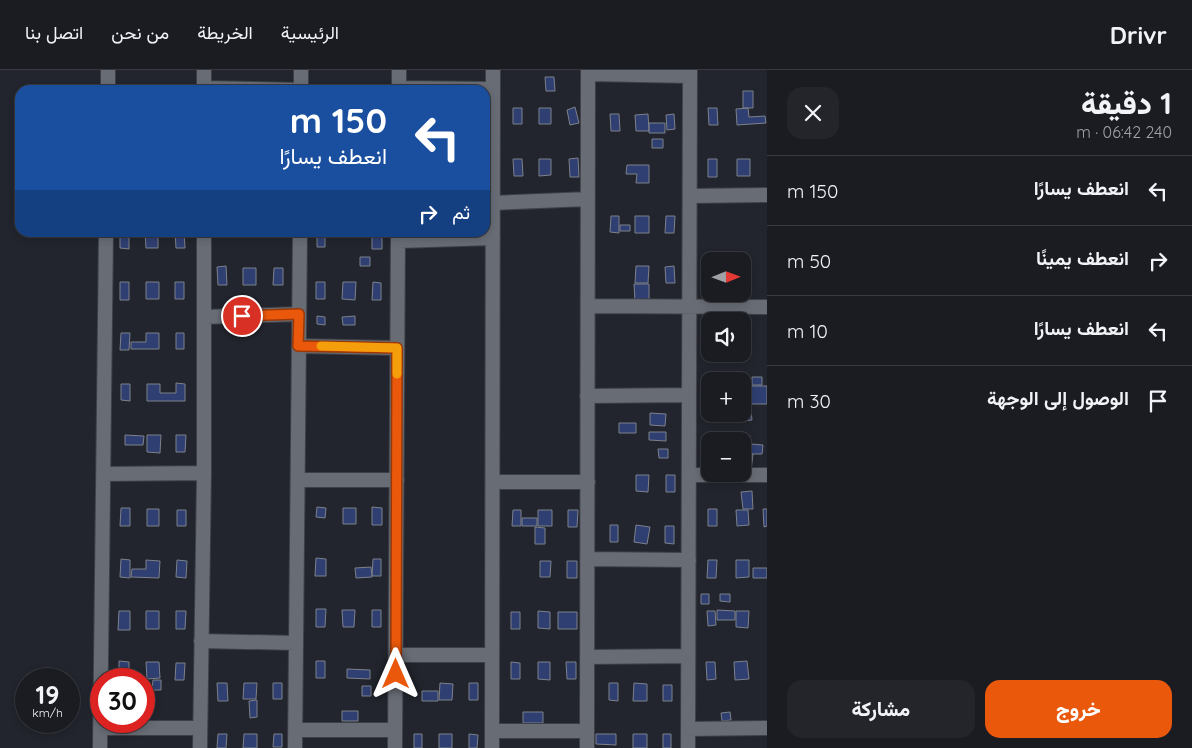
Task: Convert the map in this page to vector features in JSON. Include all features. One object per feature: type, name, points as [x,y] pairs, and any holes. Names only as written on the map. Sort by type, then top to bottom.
[{"type":"street","points":[[108,70],[108,85]]},
{"type":"street","points":[[204,70],[204,85]]},
{"type":"street","points":[[301,70],[301,85]]},
{"type":"street","points":[[399,70],[399,85]]},
{"type":"street","points":[[492,748],[494,70]]},
{"type":"street","points":[[587,748],[588,72],[690,73],[688,748]]},
{"type":"street","points":[[690,196],[767,195]]},
{"type":"street","points":[[493,203],[588,198]]},
{"type":"street","points":[[101,668],[106,237]]},
{"type":"street","points":[[200,748],[204,473],[204,237]]},
{"type":"street","points":[[295,748],[300,237]]},
{"type":"street","points":[[395,748],[398,237],[493,238]]},
{"type":"street","points":[[588,306],[767,307]]},
{"type":"street","points":[[204,317],[299,314]]},
{"type":"street","points":[[298,346],[397,348]]},
{"type":"street","points":[[587,396],[690,395]]},
{"type":"street","points":[[103,474],[204,473]]},
{"type":"street","points":[[689,475],[767,475]]},
{"type":"street","points":[[298,480],[397,480]]},
{"type":"street","points":[[492,482],[588,482]]},
{"type":"street","points":[[588,560],[689,560]]},
{"type":"street","points":[[201,641],[296,643]]},
{"type":"street","points":[[396,655],[492,655]]},
{"type":"street","points":[[587,656],[688,656]]},
{"type":"street","points":[[155,728],[200,728]]},
{"type":"street","points":[[688,729],[767,728]]},
{"type":"street","points":[[295,730],[396,730]]},
{"type":"street","points":[[492,731],[587,731]]},
{"type":"street","points":[[100,733],[100,748]]},
{"type":"building","points":[[545,77],[554,77],[555,91],[546,91]]},
{"type":"building","points":[[743,91],[753,91],[753,108],[743,108]]},
{"type":"building","points":[[575,107],[579,123],[570,125],[567,110]]},
{"type":"building","points":[[513,108],[522,108],[522,124],[513,124]]},
{"type":"building","points":[[539,108],[551,108],[551,124],[539,124]]},
{"type":"building","points":[[708,108],[717,108],[718,125],[709,125]]},
{"type":"building","points":[[748,108],[749,117],[765,116],[766,123],[737,125],[736,109]]},
{"type":"building","points":[[610,114],[619,114],[620,131],[611,131]]},
{"type":"building","points":[[648,114],[649,131],[636,131],[635,115]]},
{"type":"building","points":[[674,114],[675,129],[667,130],[666,115]]},
{"type":"building","points":[[649,123],[665,123],[665,133],[649,133]]},
{"type":"building","points":[[652,139],[663,139],[663,148],[652,148]]},
{"type":"building","points":[[578,158],[579,177],[570,177],[569,159]]},
{"type":"building","points":[[513,159],[522,159],[523,176],[514,176]]},
{"type":"building","points":[[539,159],[551,159],[551,175],[539,176]]},
{"type":"building","points":[[708,159],[717,159],[717,177],[708,177]]},
{"type":"building","points":[[737,159],[750,159],[750,176],[737,176]]},
{"type":"building","points":[[627,165],[649,165],[649,183],[636,183],[637,174],[626,174]]},
{"type":"building","points":[[611,216],[619,216],[619,233],[610,232]]},
{"type":"building","points":[[635,216],[649,216],[649,233],[635,233]]},
{"type":"building","points":[[666,216],[675,216],[674,233],[665,233]]},
{"type":"building","points":[[620,225],[630,225],[630,231],[620,231]]},
{"type":"building","points":[[120,237],[129,237],[129,249],[120,248]]},
{"type":"building","points":[[145,237],[158,237],[158,248],[146,248]]},
{"type":"building","points":[[175,237],[184,237],[185,248],[176,248]]},
{"type":"building","points":[[317,237],[325,237],[325,247],[317,247]]},
{"type":"building","points":[[372,237],[382,237],[382,249],[372,249]]},
{"type":"building","points":[[360,257],[370,257],[370,266],[360,266]]},
{"type":"building","points":[[226,266],[227,285],[218,285],[217,267]]},
{"type":"building","points":[[636,266],[649,266],[648,283],[635,283]]},
{"type":"building","points":[[674,266],[675,283],[666,283],[665,267]]},
{"type":"building","points":[[243,268],[256,268],[256,285],[243,285]]},
{"type":"building","points":[[274,268],[283,268],[283,285],[273,285]]},
{"type":"building","points":[[120,282],[129,282],[129,300],[120,300]]},
{"type":"building","points":[[146,282],[159,282],[159,299],[146,299]]},
{"type":"building","points":[[175,282],[184,282],[184,299],[175,299]]},
{"type":"building","points":[[316,282],[325,282],[325,299],[316,299]]},
{"type":"building","points":[[343,282],[356,282],[355,300],[342,299]]},
{"type":"building","points":[[373,282],[381,283],[381,300],[372,300]]},
{"type":"building","points":[[634,284],[649,284],[649,300],[635,301]]},
{"type":"building","points":[[317,316],[325,317],[325,325],[317,324]]},
{"type":"building","points":[[355,316],[355,325],[343,325],[342,317]]},
{"type":"building","points":[[121,333],[130,333],[129,350],[120,350]]},
{"type":"building","points":[[146,333],[159,333],[159,349],[131,349],[131,342],[146,342]]},
{"type":"building","points":[[176,333],[184,333],[184,349],[176,349]]},
{"type":"building","points":[[752,377],[762,377],[762,385],[752,385]]},
{"type":"building","points":[[176,383],[185,384],[185,401],[147,401],[147,384],[160,384],[160,393],[176,393]]},
{"type":"building","points":[[121,384],[130,384],[130,401],[121,400]]},
{"type":"building","points":[[751,386],[767,386],[767,404],[751,404]]},
{"type":"building","points":[[650,413],[666,414],[665,426],[650,425]]},
{"type":"building","points":[[619,423],[636,423],[636,433],[619,433]]},
{"type":"building","points":[[649,432],[666,432],[666,441],[649,440]]},
{"type":"building","points":[[125,435],[144,436],[143,445],[125,445]]},
{"type":"building","points":[[147,435],[161,435],[160,453],[147,452]]},
{"type":"building","points":[[176,435],[186,435],[185,452],[176,452]]},
{"type":"building","points":[[751,444],[763,445],[762,454],[751,454]]},
{"type":"building","points":[[658,449],[668,449],[668,458],[659,458]]},
{"type":"building","points":[[751,454],[753,454],[751,471]]},
{"type":"building","points":[[636,475],[649,475],[648,492],[636,491]]},
{"type":"building","points":[[666,475],[675,475],[675,492],[666,492]]},
{"type":"building","points":[[752,491],[753,509],[743,509],[741,492]]},
{"type":"building","points":[[317,507],[326,508],[325,518],[316,517]]},
{"type":"building","points":[[372,507],[382,508],[382,525],[372,525]]},
{"type":"building","points":[[121,508],[130,508],[130,526],[120,526]]},
{"type":"building","points":[[343,508],[356,508],[356,524],[343,524]]},
{"type":"building","points":[[147,509],[159,509],[159,526],[147,526]]},
{"type":"building","points":[[708,509],[717,509],[717,526],[708,526]]},
{"type":"building","points":[[763,509],[767,509],[767,526],[764,527]]},
{"type":"building","points":[[177,510],[186,510],[186,526],[177,526]]},
{"type":"building","points":[[513,510],[521,510],[521,526],[512,526]]},
{"type":"building","points":[[538,510],[552,510],[552,526],[538,526]]},
{"type":"building","points":[[568,510],[578,510],[577,527],[568,527]]},
{"type":"building","points":[[736,510],[748,510],[749,525],[737,526]]},
{"type":"building","points":[[522,518],[537,518],[537,526],[522,526]]},
{"type":"building","points":[[610,525],[618,525],[618,542],[610,542]]},
{"type":"building","points":[[636,525],[650,527],[647,544],[634,542]]},
{"type":"building","points":[[665,526],[674,526],[674,544],[665,543]]},
{"type":"building","points":[[535,527],[545,528],[545,544],[535,544]]},
{"type":"building","points":[[316,558],[326,559],[326,576],[315,576]]},
{"type":"building","points":[[121,559],[130,560],[130,578],[120,577]]},
{"type":"building","points":[[373,559],[381,559],[381,576],[372,576]]},
{"type":"building","points":[[146,560],[160,561],[159,578],[131,577],[132,569],[146,569]]},
{"type":"building","points":[[177,560],[187,561],[186,578],[176,577]]},
{"type":"building","points":[[708,560],[717,560],[716,578],[707,578]]},
{"type":"building","points":[[736,560],[749,560],[749,577],[736,578]]},
{"type":"building","points":[[540,561],[551,561],[550,577],[540,577]]},
{"type":"building","points":[[567,561],[577,561],[577,578],[567,578]]},
{"type":"building","points":[[371,567],[372,577],[356,578],[355,568]]},
{"type":"building","points":[[753,568],[767,568],[767,578],[753,578]]},
{"type":"building","points":[[701,594],[709,594],[709,604],[701,604]]},
{"type":"building","points":[[720,594],[730,594],[730,602],[720,601]]},
{"type":"building","points":[[316,609],[326,609],[325,627],[316,627]]},
{"type":"building","points":[[342,610],[355,610],[354,627],[343,627]]},
{"type":"building","points":[[372,610],[381,610],[381,627],[372,627]]},
{"type":"building","points":[[717,610],[735,611],[735,620],[717,620]]},
{"type":"building","points":[[119,611],[130,611],[130,630],[118,630]]},
{"type":"building","points":[[146,611],[159,611],[159,629],[146,629]]},
{"type":"building","points":[[176,611],[186,611],[185,629],[176,629]]},
{"type":"building","points":[[538,611],[550,612],[550,629],[538,628]]},
{"type":"building","points":[[707,611],[715,611],[716,625],[708,626]]},
{"type":"building","points":[[736,611],[749,611],[748,628],[736,627]]},
{"type":"building","points":[[511,612],[520,612],[520,629],[511,629]]},
{"type":"building","points":[[558,612],[577,612],[577,629],[558,629]]},
{"type":"building","points":[[119,661],[129,662],[129,668],[119,668]]},
{"type":"building","points":[[316,661],[325,661],[325,678],[316,678]]},
{"type":"building","points":[[747,661],[749,679],[735,680],[734,662]]},
{"type":"building","points":[[146,662],[159,662],[160,678],[155,678],[155,668],[146,668]]},
{"type":"building","points":[[511,662],[520,663],[520,679],[511,679]]},
{"type":"building","points":[[538,662],[550,662],[550,680],[538,679]]},
{"type":"building","points":[[566,662],[576,662],[576,679],[567,679]]},
{"type":"building","points":[[706,662],[715,662],[716,679],[707,680]]},
{"type":"building","points":[[176,663],[185,663],[184,680],[175,680]]},
{"type":"building","points":[[347,669],[370,670],[370,679],[347,678]]},
{"type":"building","points":[[155,680],[161,680],[161,690],[155,690]]},
{"type":"building","points":[[217,683],[227,683],[228,701],[218,701]]},
{"type":"building","points":[[244,683],[257,683],[256,699],[243,699]]},
{"type":"building","points":[[273,683],[282,683],[282,699],[273,699]]},
{"type":"building","points":[[440,683],[453,684],[452,700],[439,700]]},
{"type":"building","points":[[469,683],[478,683],[478,700],[469,700]]},
{"type":"building","points":[[609,683],[618,683],[618,701],[609,700]]},
{"type":"building","points":[[634,683],[647,684],[647,701],[633,701]]},
{"type":"building","points":[[663,685],[672,685],[672,701],[663,701]]},
{"type":"building","points":[[362,686],[371,686],[371,696],[362,696]]},
{"type":"building","points":[[422,691],[438,691],[438,701],[422,701]]},
{"type":"building","points":[[257,700],[257,717],[250,718],[249,701]]},
{"type":"building","points":[[342,711],[358,711],[358,721],[342,721]]},
{"type":"building","points":[[523,712],[543,712],[543,723],[523,723]]},
{"type":"building","points":[[730,712],[731,720],[722,721],[721,713]]},
{"type":"building","points":[[218,734],[227,734],[226,748],[217,748]]},
{"type":"building","points":[[244,734],[257,734],[257,748],[243,748]]},
{"type":"building","points":[[274,734],[282,734],[282,747],[273,747]]},
{"type":"building","points":[[414,734],[422,734],[422,748],[414,748]]},
{"type":"building","points":[[439,734],[452,734],[452,748],[439,748]]},
{"type":"building","points":[[469,734],[478,735],[477,748],[469,748]]},
{"type":"building","points":[[596,734],[616,734],[616,745],[596,744]]},
{"type":"building","points":[[633,734],[647,734],[647,748],[633,748]]},
{"type":"building","points":[[663,734],[671,734],[671,748],[663,748]]},
{"type":"slow traffic","points":[[321,346],[397,348],[397,374]]},
{"type":"route","points":[[242,316],[299,314],[298,346],[397,348],[396,674]]}]
